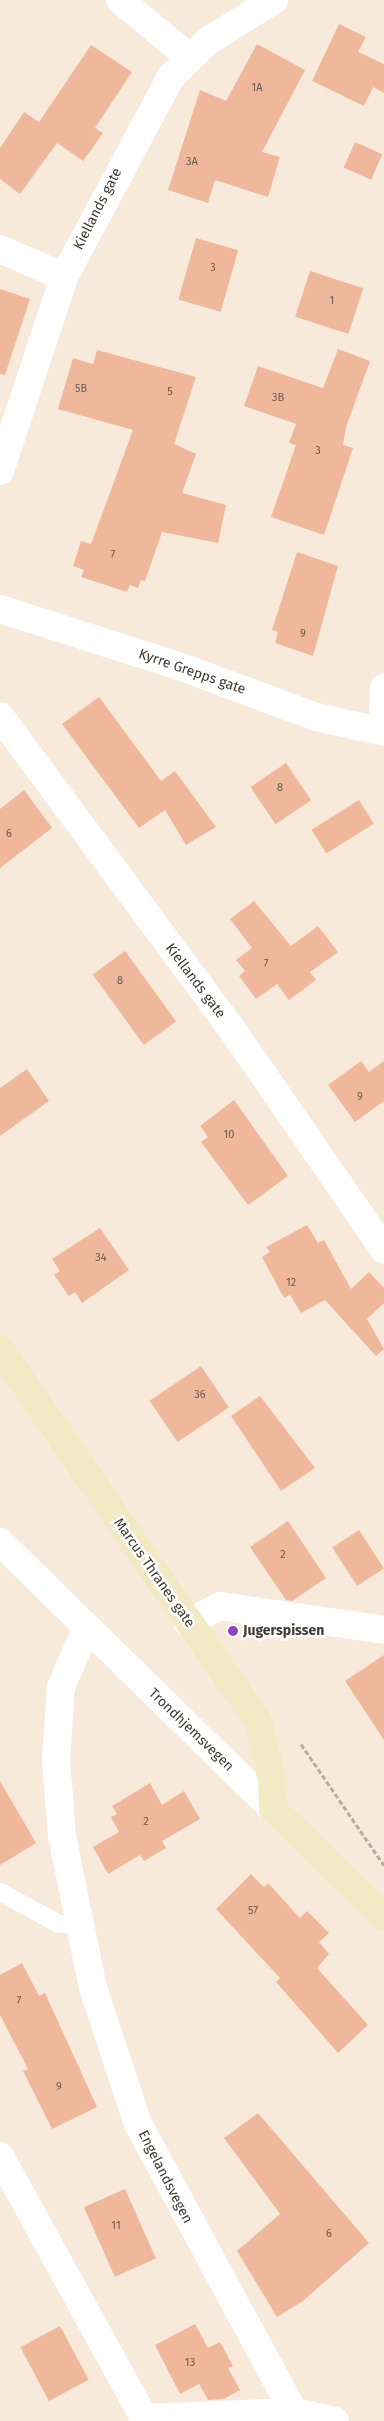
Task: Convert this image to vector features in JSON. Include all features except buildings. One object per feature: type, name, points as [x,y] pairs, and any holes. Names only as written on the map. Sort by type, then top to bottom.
[{"type":"main road","name":"Marcus Thranes gate","points":[[0,1349],[259,1723],[272,1780],[273,1809]]},
{"type":"main road","name":"Trondhjemsvegen","points":[[273,1809],[384,1917]]},
{"type":"street","points":[[120,0],[189,57]]},
{"type":"street","name":"Kiellands gate","points":[[0,471],[64,277],[122,163],[171,77],[189,57],[274,0]]},
{"type":"street","points":[[0,249],[64,277]]},
{"type":"street","name":"Kyrre Grepps gate","points":[[0,609],[176,665],[316,717],[383,732]]},
{"type":"street","points":[[383,732],[384,687]]},
{"type":"street","name":"Kiellands gate","points":[[0,716],[238,1038],[384,1250]]},
{"type":"street","name":"Trondhjemsvegen","points":[[0,1542],[86,1629],[273,1809]]},
{"type":"street","points":[[188,1623],[220,1606],[384,1630]]},
{"type":"street","name":"Engelandsvegen","points":[[86,1629],[61,1687],[56,1760],[62,1836],[78,1924],[93,1988],[138,2124],[294,2416]]},
{"type":"street","points":[[0,2156],[144,2418],[294,2416],[335,2421]]},
{"type":"lane","points":[[0,1892],[59,1924],[78,1924]]},
{"type":"path","points":[[301,1744],[384,1865]]},
{"type":"place","name":"Jugerspissen","points":[[233,1631]]}]
